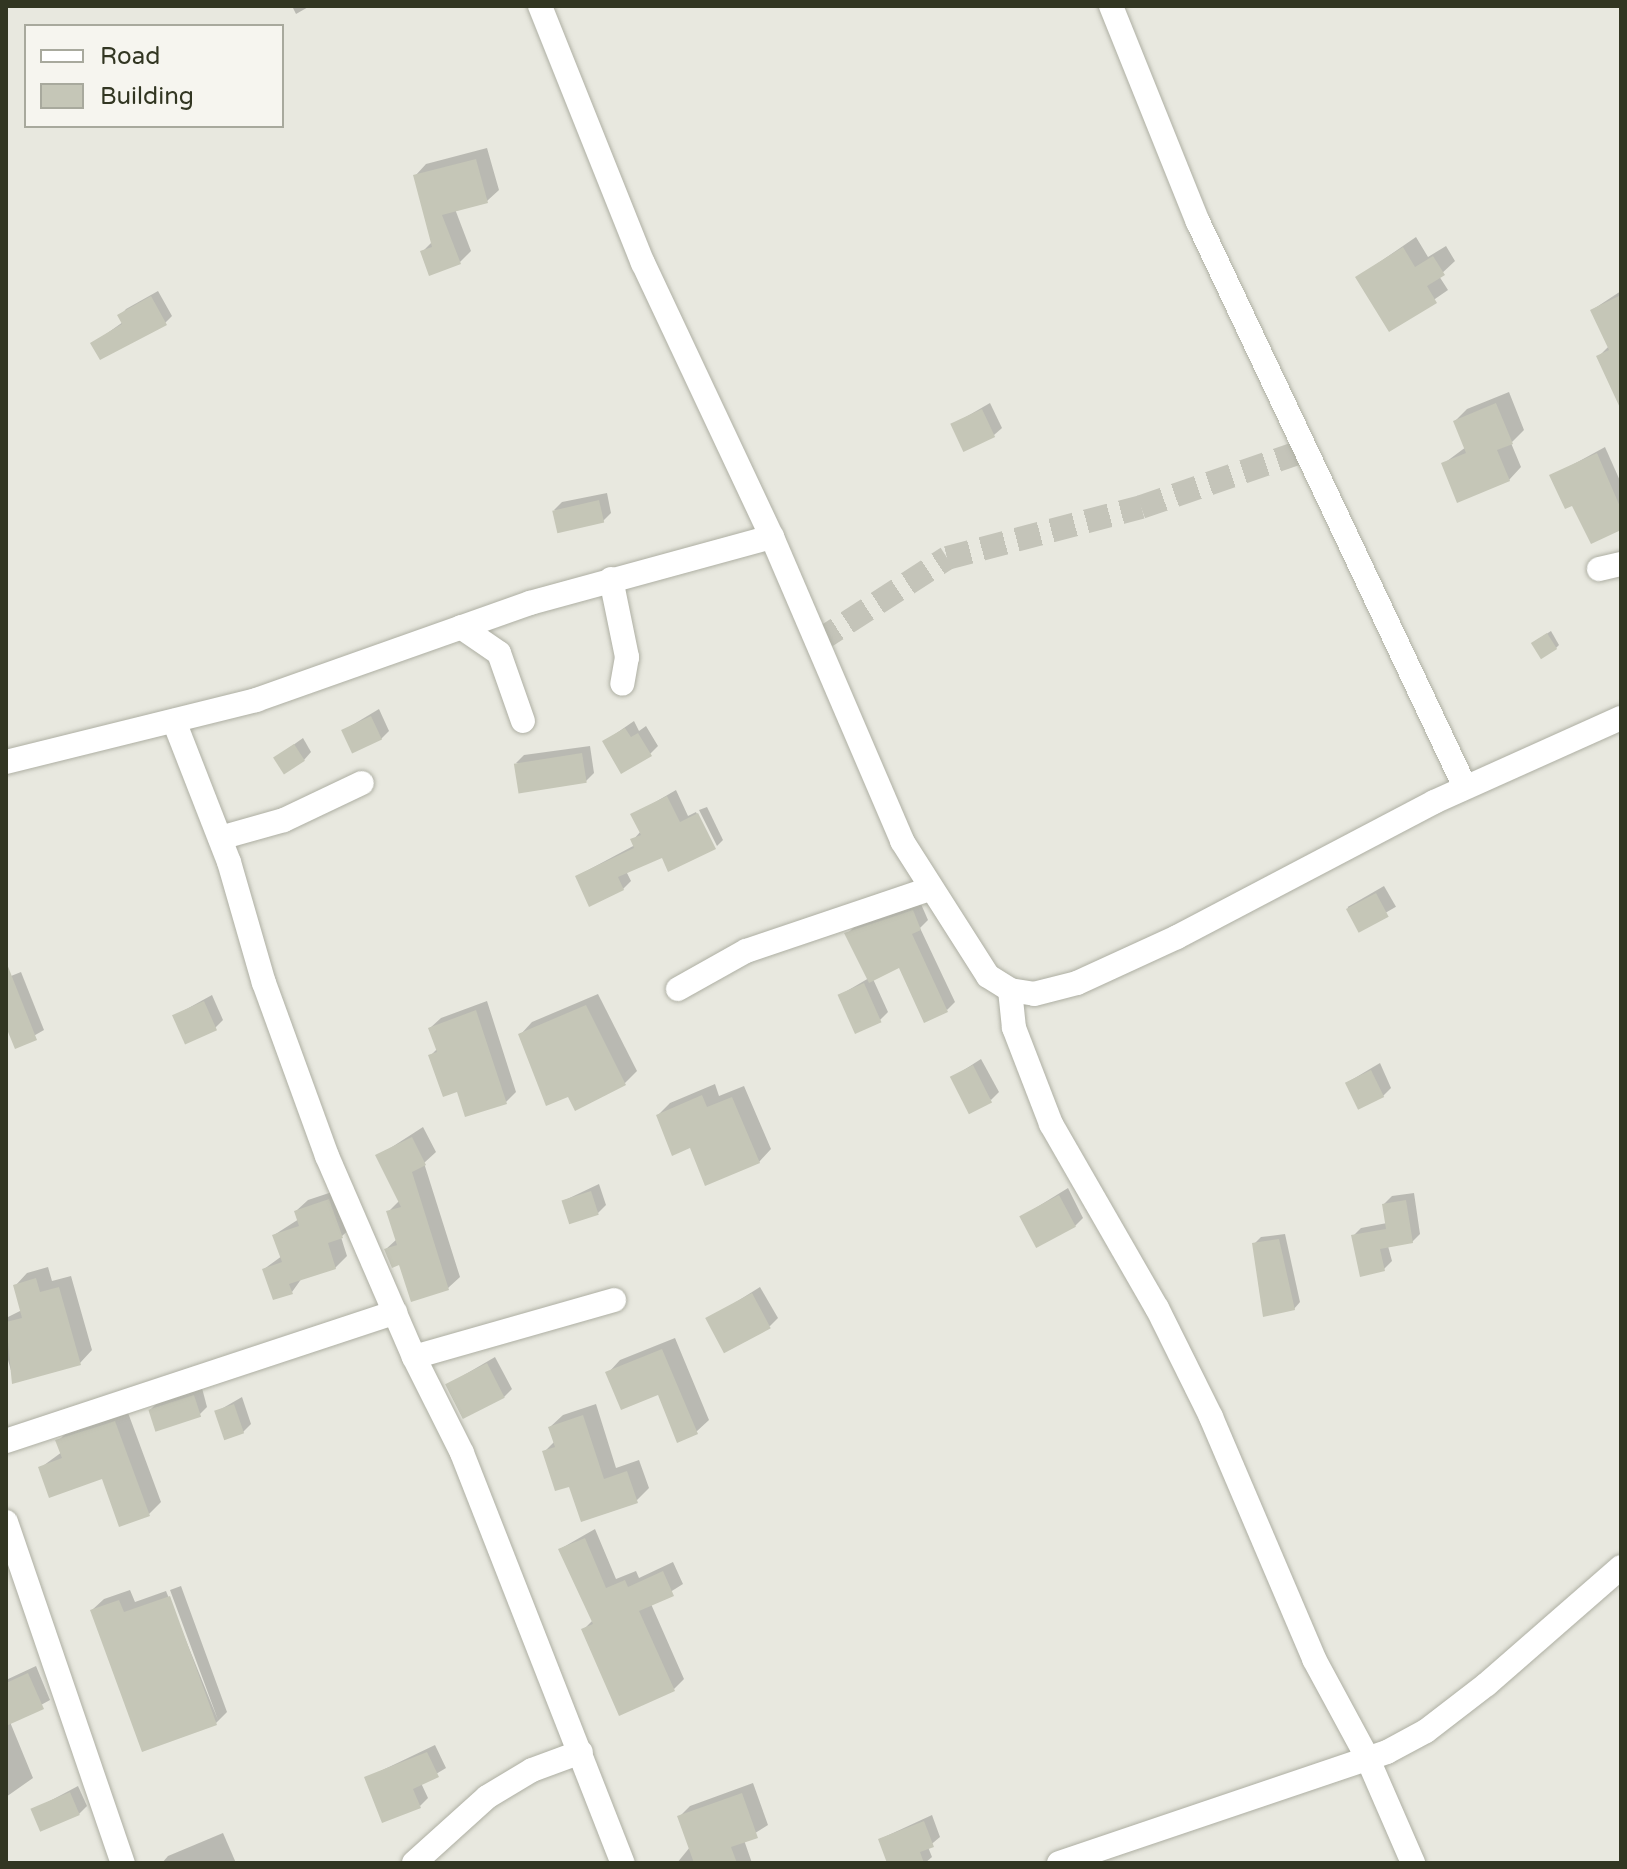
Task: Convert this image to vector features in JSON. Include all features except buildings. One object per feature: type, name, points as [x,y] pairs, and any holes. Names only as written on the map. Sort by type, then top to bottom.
[{"type":"street","points":[[540,6],[643,263],[772,537],[852,729],[929,889],[988,976],[1010,990],[1055,992],[1104,972],[1465,787],[1621,718]]},
{"type":"street","points":[[1111,6],[1198,222],[1465,787]]},
{"type":"street","points":[[6,762],[174,721],[356,668],[461,627],[611,579],[772,537]]},
{"type":"street","points":[[611,579],[627,657],[622,684]]},
{"type":"street","points":[[461,627],[499,653],[523,721]]},
{"type":"street","points":[[174,721],[220,838],[294,1070],[414,1357],[462,1453],[623,1863]]},
{"type":"street","points":[[220,838],[284,820],[362,783]]},
{"type":"street","points":[[678,989],[746,951],[929,889]]},
{"type":"street","points":[[1010,990],[1028,1073],[1051,1124],[1157,1308],[1258,1521],[1314,1659],[1367,1757],[1413,1863]]},
{"type":"street","points":[[414,1357],[614,1300]]},
{"type":"street","points":[[6,1441],[395,1312]]},
{"type":"street","points":[[6,1522],[123,1863]]},
{"type":"street","points":[[1059,1863],[1367,1757],[1426,1731],[1555,1628],[1621,1567]]},
{"type":"street","points":[[414,1863],[487,1797],[532,1770],[581,1752]]},
{"type":"tunnel","points":[[817,642],[947,558],[1141,507],[1304,451]]}]
